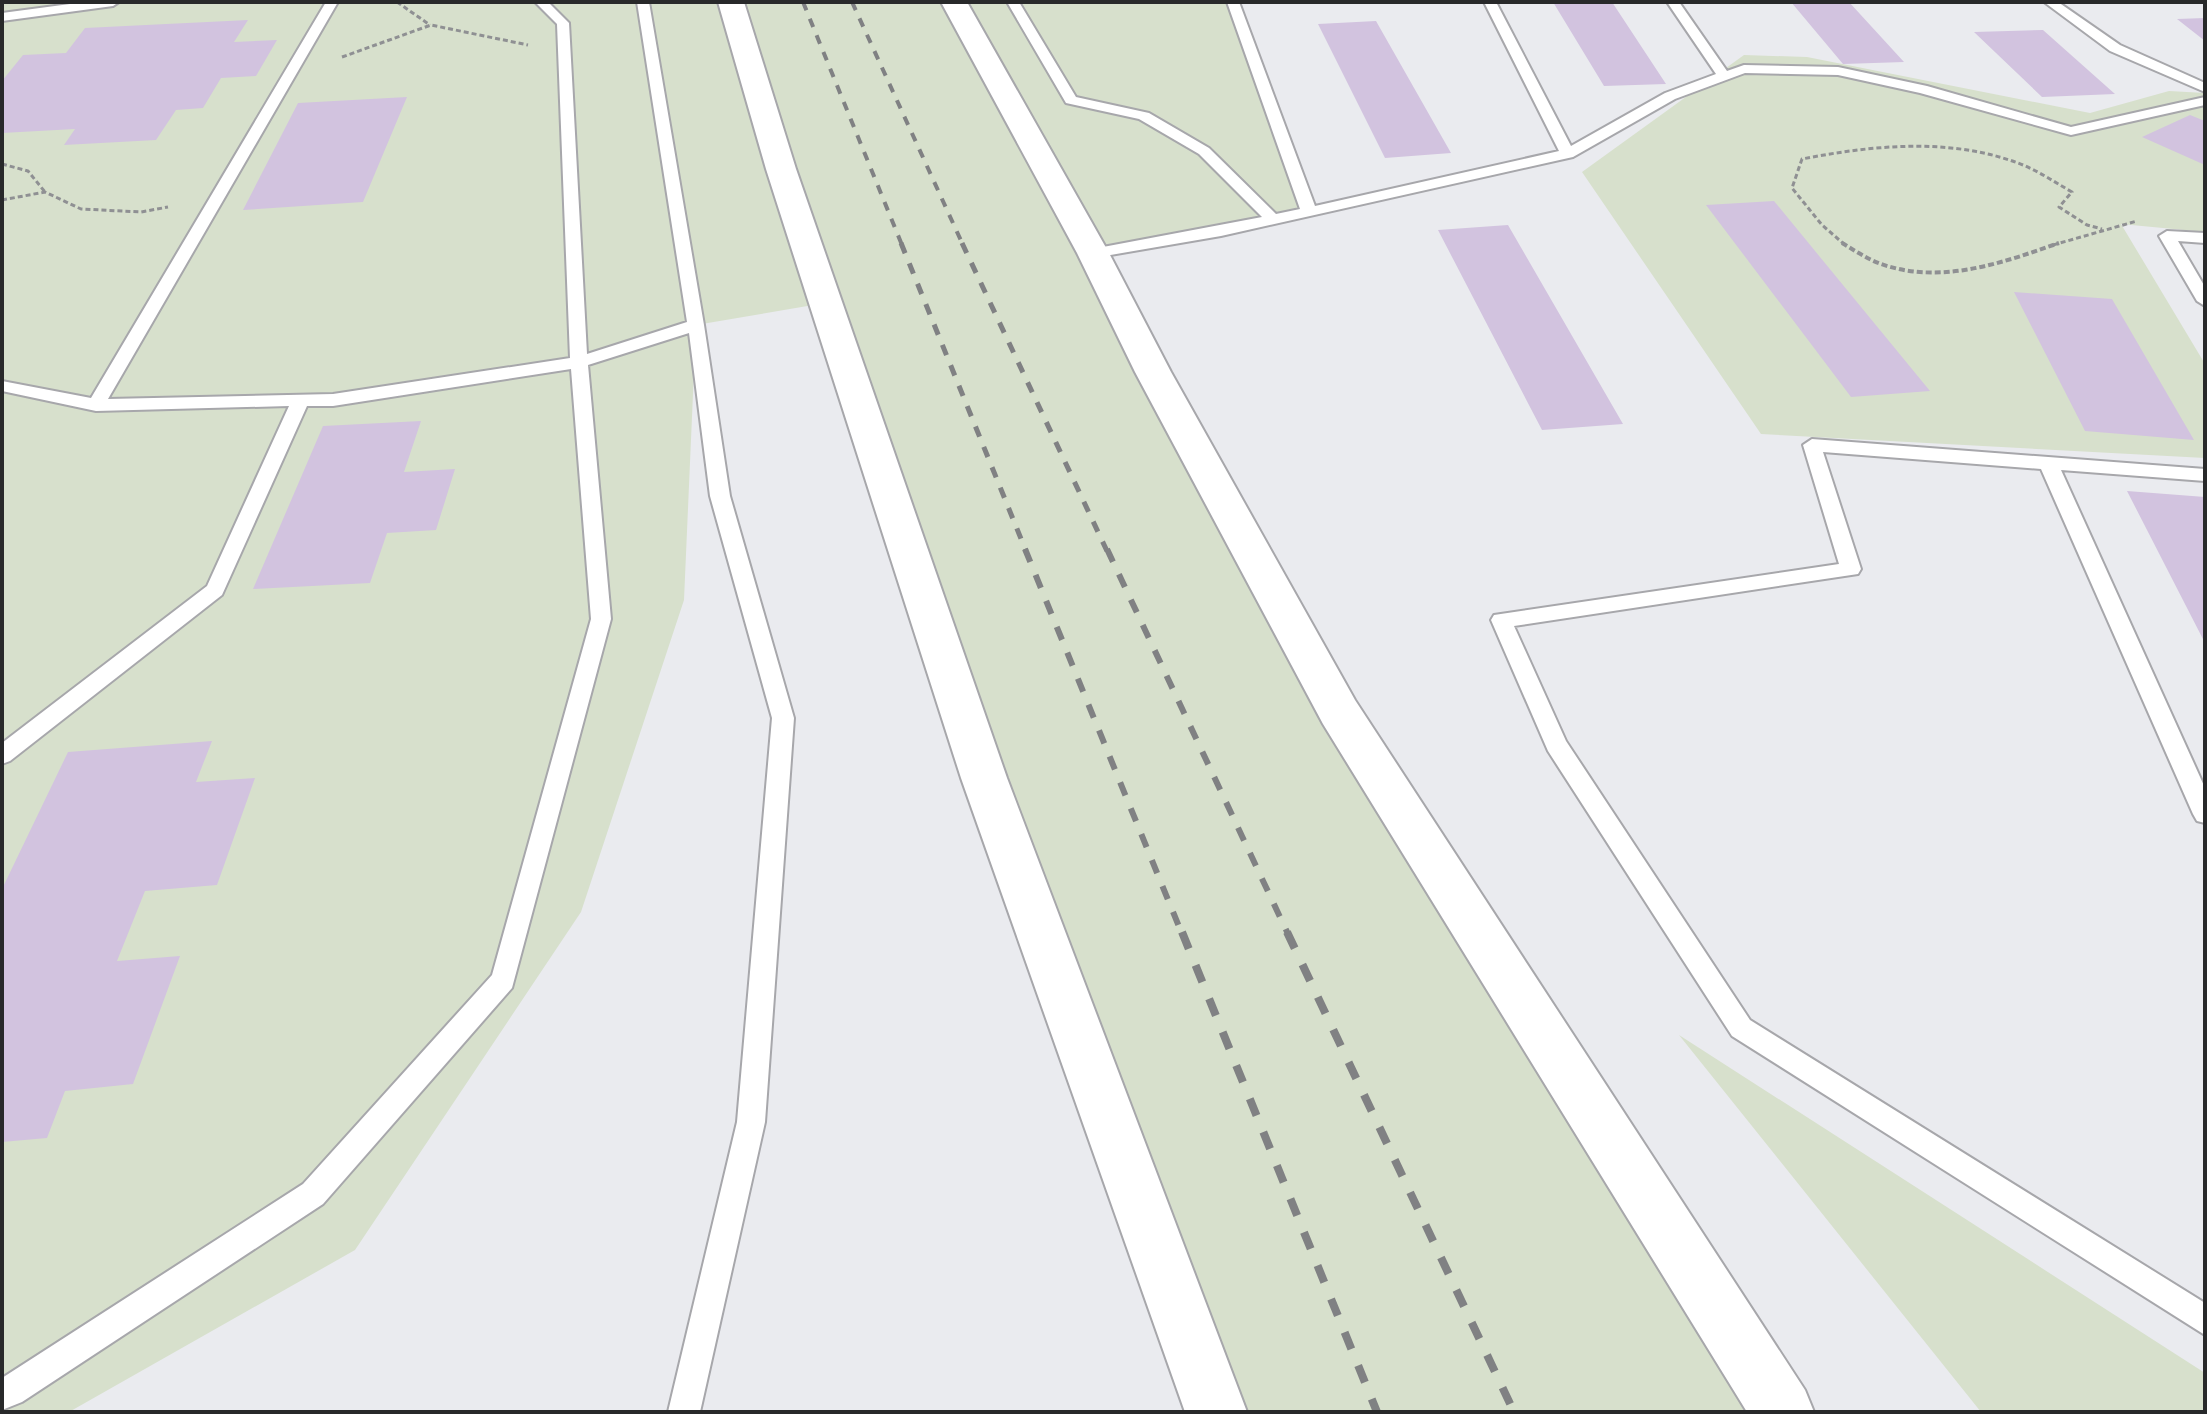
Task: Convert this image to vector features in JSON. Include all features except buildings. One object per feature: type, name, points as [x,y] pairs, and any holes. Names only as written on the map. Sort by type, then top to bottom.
[{"type":"street","points":[[731,2],[781,169],[984,778],[1216,1412]]},
{"type":"street","points":[[954,2],[1093,253],[1153,372],[1339,712],[1783,1412]]},
{"type":"lane","points":[[2,17],[64,5],[113,2]]},
{"type":"lane","points":[[96,405],[332,2]]},
{"type":"lane","points":[[2,1394],[313,1194],[503,980],[601,619],[579,362],[563,23],[541,2]]},
{"type":"lane","points":[[643,2],[696,325],[720,496],[783,718],[751,1122],[684,1412]]},
{"type":"lane","points":[[1013,2],[1071,100],[1144,116],[1204,151],[1272,219]]},
{"type":"lane","points":[[1233,2],[1309,211]]},
{"type":"lane","points":[[1490,2],[1568,154]]},
{"type":"lane","points":[[1673,2],[1724,76]]},
{"type":"lane","points":[[2050,2],[2115,48],[2205,88]]},
{"type":"lane","points":[[1093,253],[1272,219],[1568,154],[1670,96],[1744,69],[1838,71],[1922,89],[2071,131],[2205,101]]},
{"type":"lane","points":[[2205,238],[2167,236],[2205,301]]},
{"type":"lane","points":[[2,386],[96,405],[333,400],[579,362],[696,325]]},
{"type":"lane","points":[[2,755],[215,590],[300,401]]},
{"type":"lane","points":[[2205,475],[1812,445],[1851,569],[1501,620],[1556,745],[1741,1028],[2205,1320]]},
{"type":"lane","points":[[2048,463],[2205,814]]},
{"type":"path","points":[[397,2],[431,25],[564,53]]},
{"type":"path","points":[[288,77],[431,25]]},
{"type":"path","points":[[2102,229],[2087,225],[2059,207],[2072,192],[2022,165],[1960,149],[1839,151],[1802,159],[1792,188],[1840,242],[1882,265],[1921,274],[1961,274],[2102,229],[2149,219]]},
{"type":"path","points":[[2,164],[28,171],[45,192],[81,209],[141,212],[190,204],[219,195]]},
{"type":"path","points":[[2,200],[45,192]]},
{"type":"green space","points":[[2,2],[1233,2],[1309,211],[1094,253],[1339,712],[1783,1412],[1216,1412],[825,303],[696,325],[684,600],[581,912],[355,1250],[69,1412],[2,1412]]},
{"type":"green space","points":[[1744,55],[1807,57],[2090,113],[2169,91],[2205,93],[2205,232],[2121,224],[2205,364],[2205,458],[1761,434],[1582,172]]},
{"type":"green space","points":[[1679,1035],[2205,1373],[2205,1412],[1981,1412]]},
{"type":"railway","points":[[803,2],[902,245]]},
{"type":"railway","points":[[852,2],[963,245]]},
{"type":"railway","points":[[901,243],[1026,551]]},
{"type":"railway","points":[[962,243],[1107,551]]},
{"type":"railway","points":[[1025,549],[1182,934]]},
{"type":"railway","points":[[1107,549],[1288,934]]},
{"type":"railway","points":[[1182,932],[1377,1412]]},
{"type":"railway","points":[[1287,932],[1514,1412]]}]
